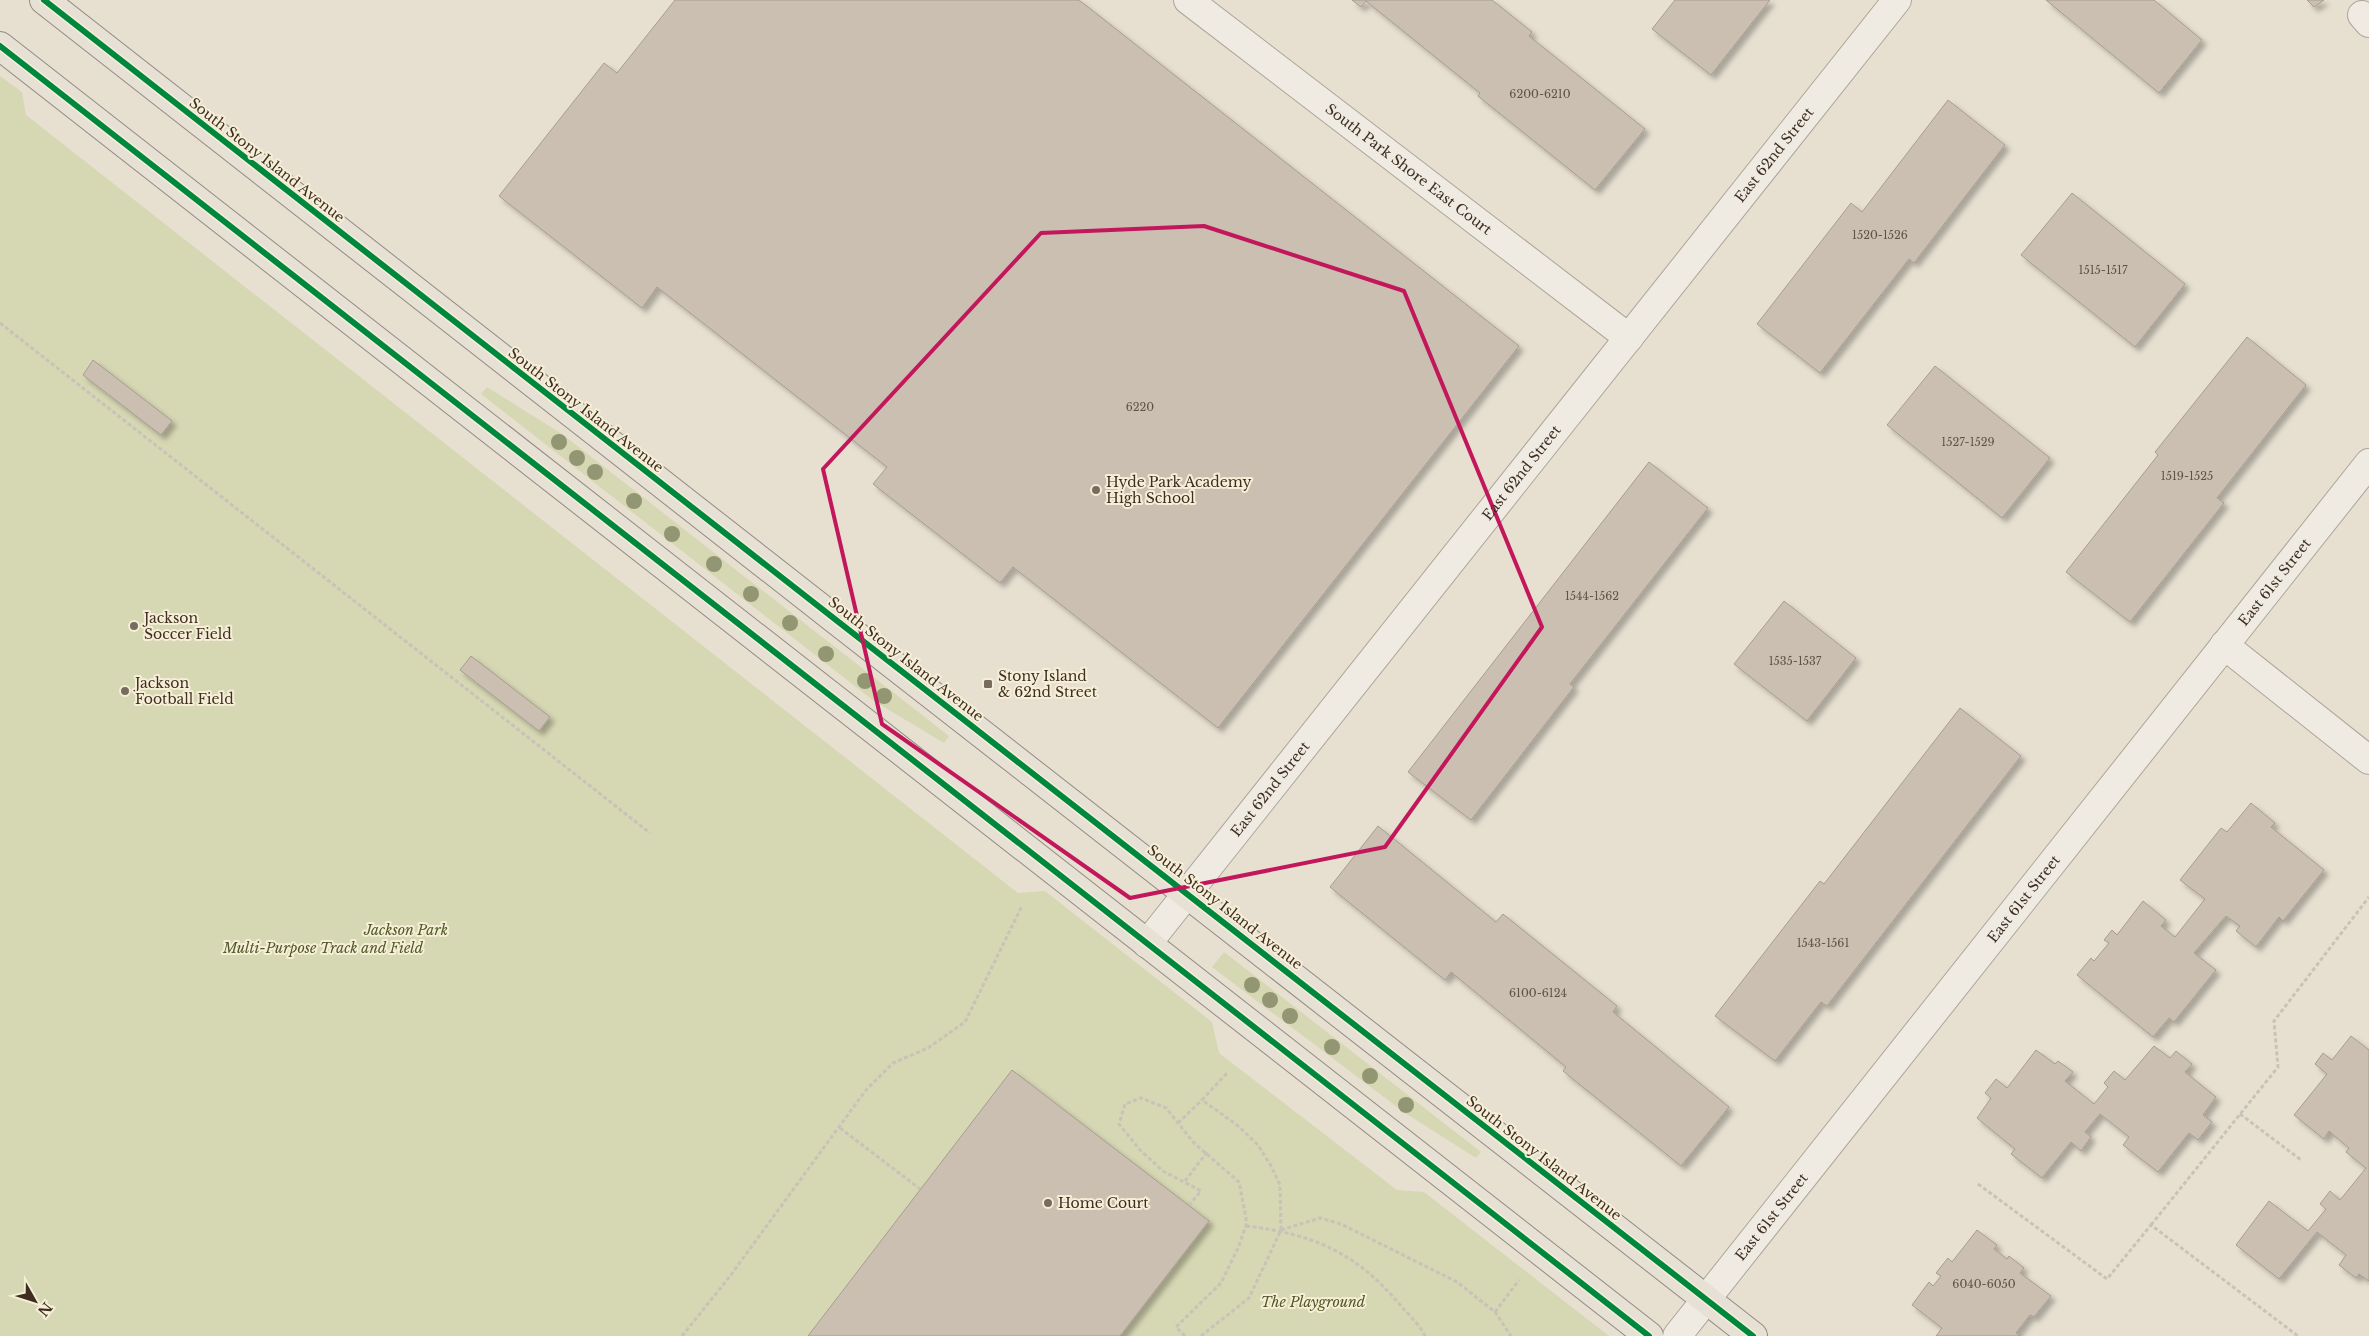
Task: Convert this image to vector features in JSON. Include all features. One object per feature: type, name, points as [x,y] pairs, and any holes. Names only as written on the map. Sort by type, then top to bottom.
[{"type":"main road","name":"South Stony Island Avenue","points":[[44,0],[485,348],[1187,893],[1753,1336]]},
{"type":"main road","points":[[0,46],[1649,1336]]},
{"type":"street","name":"South Park Shore East Court","points":[[1188,0],[1629,338]]},
{"type":"street","name":"East 62nd Street","points":[[1147,944],[1897,0]]},
{"type":"street","name":"East 61st Street","points":[[1677,1336],[2369,463]]},
{"type":"street","points":[[2224,645],[2369,760]]},
{"type":"path","points":[[0,323],[650,834]]},
{"type":"path","points":[[1978,1184],[2108,1279],[2278,1067],[2274,1021],[2369,897]]},
{"type":"path","points":[[682,1336],[727,1280],[866,1090],[893,1063],[928,1048],[965,1022],[1022,906]]},
{"type":"path","points":[[1178,1123],[1227,1073]]},
{"type":"path","points":[[1185,1336],[1176,1327],[1221,1283],[1238,1248],[1246,1226],[1239,1182],[1207,1152],[1194,1143],[1166,1108],[1141,1098],[1125,1104],[1118,1124],[1140,1150],[1163,1171],[1201,1191],[1188,1205]]},
{"type":"path","points":[[1201,1336],[1249,1298],[1281,1230],[1280,1185],[1271,1166],[1258,1145],[1237,1125],[1202,1100]]},
{"type":"path","points":[[2240,1114],[2301,1160]]},
{"type":"path","points":[[840,1128],[920,1189]]},
{"type":"path","points":[[1185,1181],[1207,1152]]},
{"type":"path","points":[[1281,1230],[1320,1218],[1341,1224],[1457,1282],[1496,1312],[1510,1336]]},
{"type":"path","points":[[2151,1225],[2298,1336]]},
{"type":"path","points":[[1246,1226],[1281,1230],[1333,1249],[1357,1262],[1391,1294],[1425,1336]]},
{"type":"path","points":[[1496,1312],[1519,1280]]},
{"type":"highlighted area","points":[[1204,226],[1404,291],[1542,627],[1385,847],[1130,898],[882,724],[823,469],[1041,233]]},
{"type":"green space","name":"Jackson Park","points":[[0,76],[22,92],[26,115],[1018,893],[1045,891],[1212,1022],[1219,1053],[1397,1190],[1424,1192],[1609,1336],[0,1336]]},
{"type":"green space","points":[[487,387],[562,434],[949,736],[944,743],[874,701],[481,394]]},
{"type":"green space","points":[[1224,952],[1481,1152],[1476,1158],[1405,1113],[1212,967]]},
{"type":"building","name":"Hyde Park Academy High School","points":[[675,0],[1079,0],[1519,346],[1218,728],[1013,567],[1000,583],[873,484],[887,467],[657,287],[642,308],[499,196],[604,63],[617,73]]},
{"type":"building","points":[[1352,0],[1492,0],[1532,32],[1529,36],[1645,129],[1595,190],[1478,96],[1480,93],[1366,1],[1361,7]]},
{"type":"building","points":[[1675,0],[1770,0],[1711,75],[1652,29]]},
{"type":"building","points":[[2046,0],[2154,0],[2202,40],[2159,93]]},
{"type":"building","points":[[2307,0],[2324,0],[2314,7]]},
{"type":"building","points":[[1948,100],[2005,145],[1914,263],[1909,259],[1820,373],[1757,324],[1851,203],[1862,212]]},
{"type":"building","points":[[2072,193],[2185,284],[2135,347],[2021,255]]},
{"type":"building","points":[[2247,337],[2306,385],[2217,498],[2224,503],[2130,622],[2066,572],[2158,455],[2155,452]]},
{"type":"building","points":[[93,360],[172,421],[161,435],[83,375]]},
{"type":"building","points":[[1935,366],[2050,458],[2002,518],[1887,425]]},
{"type":"building","points":[[1649,462],[1708,508],[1570,684],[1574,687],[1471,820],[1408,772]]},
{"type":"building","points":[[1784,601],[1856,658],[1807,721],[1734,664]]},
{"type":"building","points":[[471,656],[550,717],[539,731],[460,670]]},
{"type":"building","points":[[1960,708],[2021,756],[1827,1006],[1821,1002],[1775,1061],[1715,1016],[1820,881],[1824,884]]},
{"type":"building","points":[[2251,803],[2275,823],[2271,827],[2324,870],[2283,921],[2279,917],[2256,947],[2236,931],[2240,926],[2226,916],[2194,953],[2216,970],[2174,1022],[2169,1018],[2153,1037],[2077,975],[2091,958],[2094,961],[2109,943],[2104,940],[2112,930],[2117,935],[2143,901],[2166,920],[2161,926],[2175,937],[2205,899],[2180,880],[2221,828],[2227,832]]},
{"type":"building","points":[[1378,826],[1496,922],[1503,914],[1617,1006],[1613,1012],[1729,1107],[1681,1166],[1563,1071],[1566,1067],[1451,972],[1445,980],[1330,887]]},
{"type":"building","points":[[2351,1036],[2369,1050],[2369,1281],[2359,1274],[2356,1278],[2339,1265],[2346,1255],[2317,1232],[2279,1279],[2236,1245],[2269,1201],[2308,1231],[2326,1209],[2320,1204],[2330,1191],[2340,1200],[2366,1168],[2346,1152],[2349,1148],[2329,1131],[2324,1139],[2294,1115],[2327,1074],[2315,1064],[2323,1053],[2332,1060]]},
{"type":"building","points":[[2154,1046],[2170,1058],[2176,1051],[2192,1064],[2185,1072],[2216,1097],[2203,1115],[2212,1122],[2198,1140],[2189,1133],[2158,1172],[2123,1145],[2129,1137],[2100,1114],[2085,1132],[2091,1137],[2081,1151],[2071,1142],[2042,1178],[2011,1154],[2015,1149],[1977,1118],[1991,1098],[1985,1093],[1996,1079],[2007,1088],[2036,1050],[2055,1064],[2058,1061],[2073,1072],[2065,1081],[2094,1104],[2108,1087],[2104,1083],[2114,1071],[2125,1080]]},
{"type":"building","name":"Home Court","points":[[1012,1070],[1209,1221],[1120,1336],[808,1336]]},
{"type":"building","points":[[1977,1230],[1997,1245],[1994,1249],[2007,1259],[2009,1256],[2024,1268],[2020,1273],[2051,1296],[2034,1317],[2030,1315],[2016,1333],[2020,1336],[1936,1336],[1942,1328],[1912,1305],[1929,1282],[1933,1286],[1941,1276],[1936,1273],[1948,1258],[1952,1262]]},
{"type":"cycle path","points":[[44,0],[1753,1336]]},
{"type":"cycle path","points":[[0,46],[1649,1336]]},
{"type":"place","name":"Hyde Park Academy High School","points":[[1096,490]]},
{"type":"place","name":"Jackson Soccer Field","points":[[134,626]]},
{"type":"place","name":"Stony Island & 62nd Street","points":[[988,684]]},
{"type":"place","name":"Jackson Football Field","points":[[125,691]]},
{"type":"place","name":"Home Court","points":[[1048,1203]]},
{"type":"park label","name":"Multi-Purpose Track and Field","points":[[323,948]]},
{"type":"park label","name":"The Playground","points":[[1313,1302]]}]
